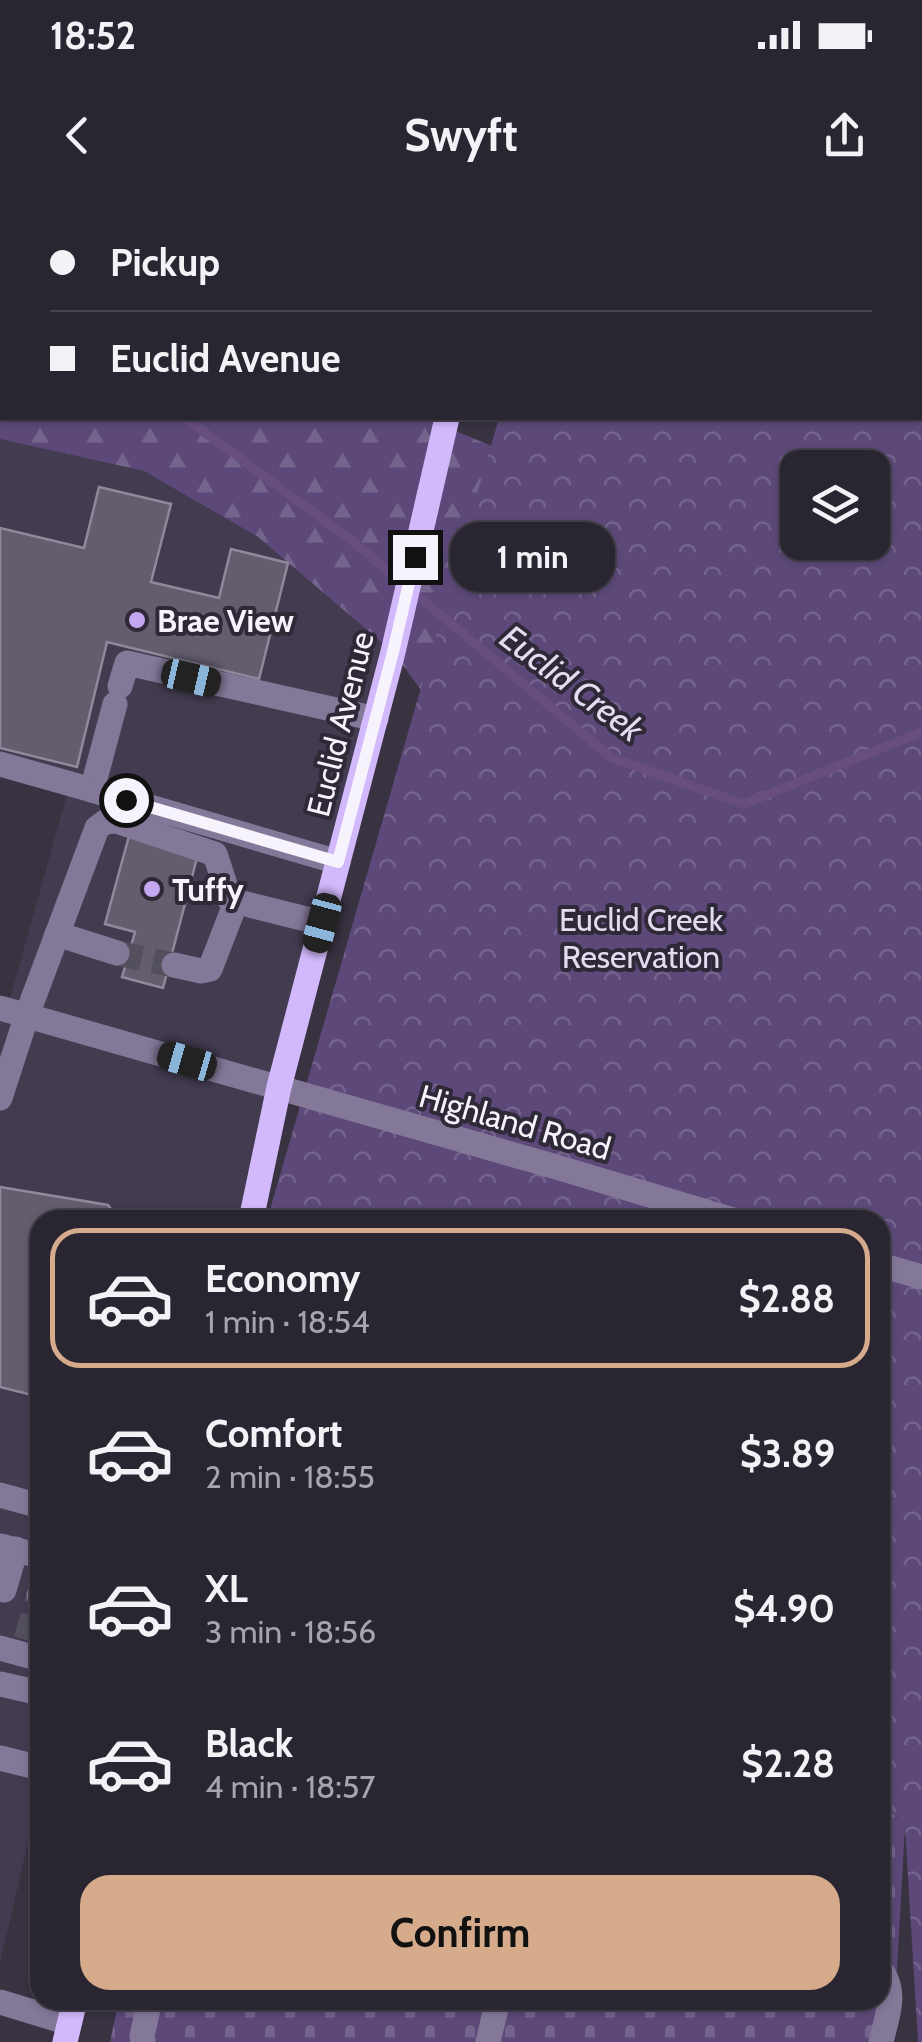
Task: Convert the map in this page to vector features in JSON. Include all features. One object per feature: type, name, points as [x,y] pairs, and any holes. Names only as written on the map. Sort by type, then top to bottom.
[{"type":"main road","name":"Euclid Avenue","points":[[253,1210],[279,1087],[393,652],[447,420]]},
{"type":"street","points":[[92,790],[127,663],[376,719]]},
{"type":"street","points":[[0,764],[338,862]]},
{"type":"street","points":[[0,1098],[97,828],[105,822],[116,821],[215,854],[230,900],[322,923]]},
{"type":"street","points":[[174,964],[210,970],[236,902]]},
{"type":"street","points":[[57,934],[117,953]]},
{"type":"street","name":"Highland Road","points":[[0,1008],[698,1210]]},
{"type":"street","points":[[890,1267],[922,1277]]},
{"type":"street","points":[[0,1495],[30,1503]]},
{"type":"street","points":[[4,1590],[19,1550]]},
{"type":"street","points":[[0,1684],[30,1691]]},
{"type":"street","points":[[0,1758],[30,1766]]},
{"type":"street","points":[[0,2002],[70,2022]]},
{"type":"street","points":[[143,2042],[148,2010]]},
{"type":"street","points":[[488,2042],[496,2010]]},
{"type":"street","points":[[881,2042],[888,2010]]},
{"type":"shaded area","points":[[0,439],[144,471],[258,537],[393,652],[254,1210],[30,1210],[30,1834],[0,1963],[0,1008],[7,1009],[70,784],[0,764]]},
{"type":"green space","points":[[0,420],[428,420],[603,491],[514,816],[393,652],[258,537],[144,471],[0,439]]},
{"type":"green space","name":"Euclid Creek Reservation","points":[[498,420],[922,420],[922,2042],[918,2042],[905,1827],[890,1809],[890,1210],[270,1210]]},
{"type":"green space","points":[[890,1810],[905,1827],[894,2019],[887,2042],[110,2042],[117,2010],[890,2010]]},
{"type":"building","name":"Brae View","points":[[99,487],[171,504],[151,582],[219,598],[231,549],[288,563],[259,679],[107,642],[77,767],[0,748],[0,528],[84,548]]},
{"type":"building","name":"Tuffy","points":[[129,836],[198,854],[163,988],[122,977],[135,932],[105,924]]},
{"type":"building","points":[[0,1187],[108,1205],[112,1210],[30,1210],[30,1394],[0,1387]]},
{"type":"waterway","name":"Euclid Creek","points":[[188,420],[351,540],[612,758],[744,804],[922,732]]},
{"type":"tunnel","points":[[117,953],[174,965]]},
{"type":"tunnel","points":[[26,1640],[30,1626]]},
{"type":"place","name":"Brae View","points":[[137,620]]},
{"type":"place","name":"Tuffy","points":[[152,889]]},
{"type":"route","points":[[126,800],[338,862],[415,557]]}]
